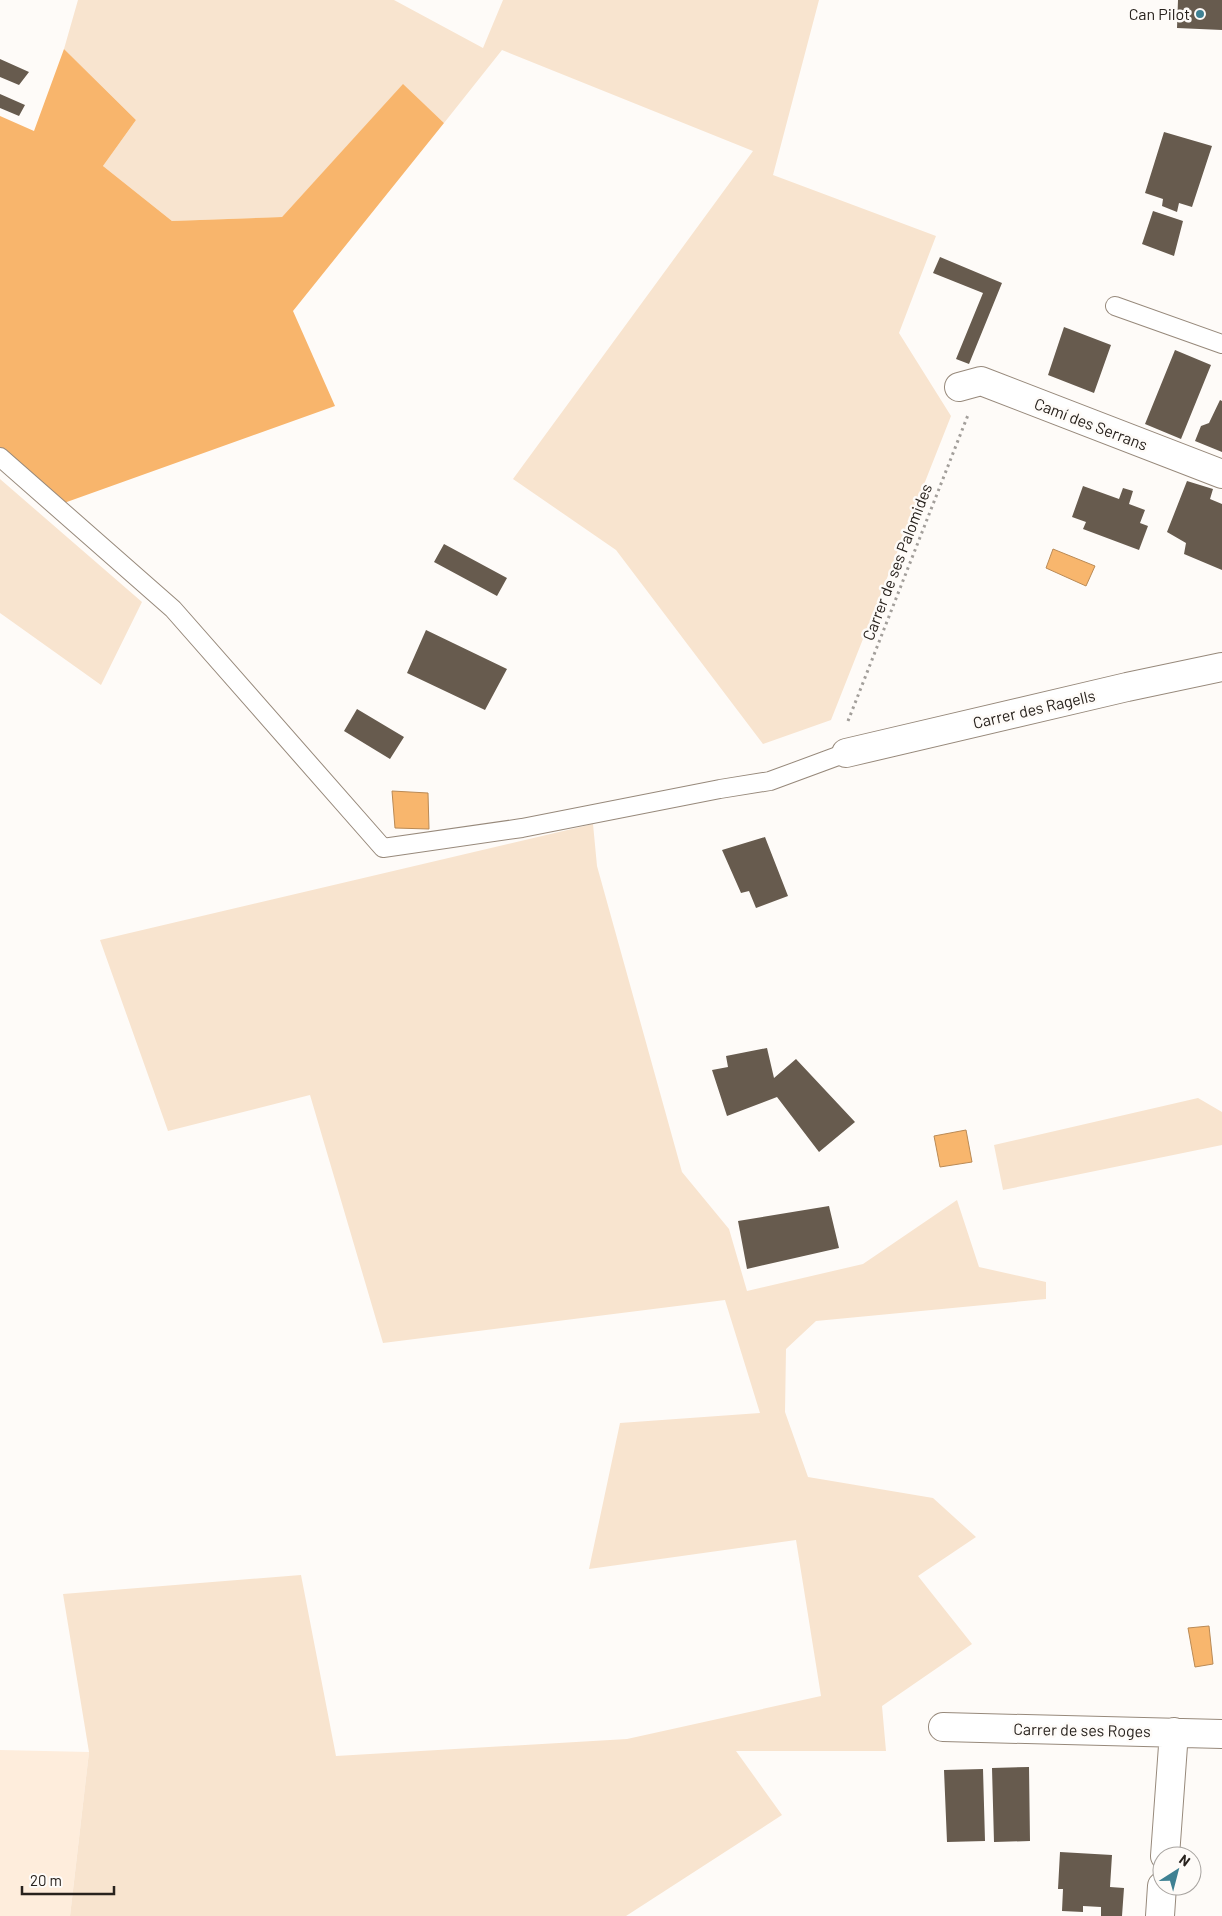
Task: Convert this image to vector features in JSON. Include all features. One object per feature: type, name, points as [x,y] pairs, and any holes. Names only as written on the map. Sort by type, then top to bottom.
[{"type":"street","name":"Camí des Serrans","points":[[970,384],[1222,474]]},
{"type":"street","name":"Carrer des Ragells","points":[[846,753],[1127,687],[1222,667]]},
{"type":"street","name":"Carrer de ses Roges","points":[[943,1727],[1222,1734]]},
{"type":"street","points":[[1165,1846],[1174,1732]]},
{"type":"street","points":[[1160,1916],[1161,1896]]},
{"type":"lane","points":[[1116,306],[1222,344]]},
{"type":"lane","points":[[0,457],[173,610],[382,848],[522,828],[770,781],[846,753]]},
{"type":"path","name":"Carrer de ses Palomides","points":[[846,753],[844,733],[970,384]]},
{"type":"shaded area","points":[[78,0],[394,0],[483,48],[503,0],[819,0],[773,175],[936,236],[899,333],[951,416],[831,720],[763,744],[616,550],[513,479],[753,151],[502,50],[444,123],[403,85],[282,217],[172,221],[103,166],[136,120],[64,49]]},
{"type":"shaded area","points":[[64,49],[136,120],[103,166],[172,221],[282,217],[403,84],[444,123],[293,311],[335,406],[64,503],[0,447],[0,116],[34,131]]},
{"type":"shaded area","points":[[0,479],[142,602],[101,685],[0,613]]},
{"type":"shaded area","points":[[1053,549],[1095,566],[1086,586],[1046,568]]},
{"type":"shaded area","points":[[392,791],[428,793],[429,829],[395,828]]},
{"type":"shaded area","points":[[593,824],[597,866],[682,1172],[729,1229],[747,1291],[863,1264],[957,1200],[979,1267],[1046,1282],[1046,1299],[816,1321],[786,1349],[785,1412],[808,1477],[933,1498],[976,1537],[918,1576],[972,1644],[882,1706],[886,1751],[736,1751],[782,1815],[626,1916],[70,1916],[89,1752],[63,1594],[301,1575],[336,1756],[627,1739],[821,1696],[796,1540],[589,1569],[620,1423],[760,1413],[725,1300],[383,1343],[310,1095],[168,1131],[100,940]]},
{"type":"shaded area","points":[[1198,1098],[1222,1112],[1222,1145],[1003,1190],[994,1145]]},
{"type":"shaded area","points":[[966,1130],[972,1162],[940,1167],[934,1136]]},
{"type":"shaded area","points":[[1209,1626],[1213,1664],[1195,1667],[1188,1628]]},
{"type":"shaded area","points":[[0,1750],[89,1752],[70,1916],[0,1916]]},
{"type":"building","name":"Can Pilot","points":[[1178,0],[1222,0],[1222,30],[1177,28]]},
{"type":"building","points":[[0,59],[29,72],[19,85],[0,77]]},
{"type":"building","points":[[0,94],[25,105],[19,116],[0,108]]},
{"type":"building","points":[[1164,132],[1212,146],[1192,207],[1179,203],[1177,212],[1162,206],[1163,199],[1145,193]]},
{"type":"building","points":[[1153,211],[1183,221],[1174,256],[1142,244]]},
{"type":"building","points":[[940,257],[1002,283],[969,364],[956,359],[983,293],[933,273]]},
{"type":"building","points":[[1064,327],[1111,345],[1094,393],[1048,375]]},
{"type":"building","points":[[1175,350],[1211,365],[1181,439],[1145,424]]},
{"type":"building","points":[[1220,400],[1222,401],[1222,452],[1195,441],[1201,426],[1209,423]]},
{"type":"building","points":[[1187,481],[1213,489],[1210,499],[1222,504],[1222,570],[1184,554],[1186,543],[1167,532]]},
{"type":"building","points":[[1083,486],[1119,499],[1123,488],[1133,491],[1129,504],[1145,510],[1140,523],[1148,526],[1139,550],[1083,529],[1086,522],[1072,517]]},
{"type":"building","points":[[444,544],[507,578],[497,596],[434,562]]},
{"type":"building","points":[[426,630],[507,669],[485,710],[407,673]]},
{"type":"building","points":[[357,709],[404,737],[390,759],[344,731]]},
{"type":"building","points":[[765,837],[788,896],[756,908],[749,891],[741,893],[722,850]]},
{"type":"building","points":[[767,1048],[774,1078],[796,1059],[855,1122],[819,1152],[777,1097],[727,1116],[712,1070],[728,1067],[726,1056]]},
{"type":"building","points":[[829,1206],[839,1248],[747,1269],[738,1221]]},
{"type":"building","points":[[1029,1767],[1030,1841],[994,1842],[992,1768]]},
{"type":"building","points":[[983,1769],[985,1841],[947,1842],[944,1770]]},
{"type":"building","points":[[1060,1852],[1112,1855],[1110,1887],[1124,1888],[1122,1916],[1101,1916],[1101,1907],[1083,1906],[1083,1912],[1062,1911],[1063,1889],[1058,1889]]},
{"type":"place","name":"Can Pilot","points":[[1200,14]]}]
